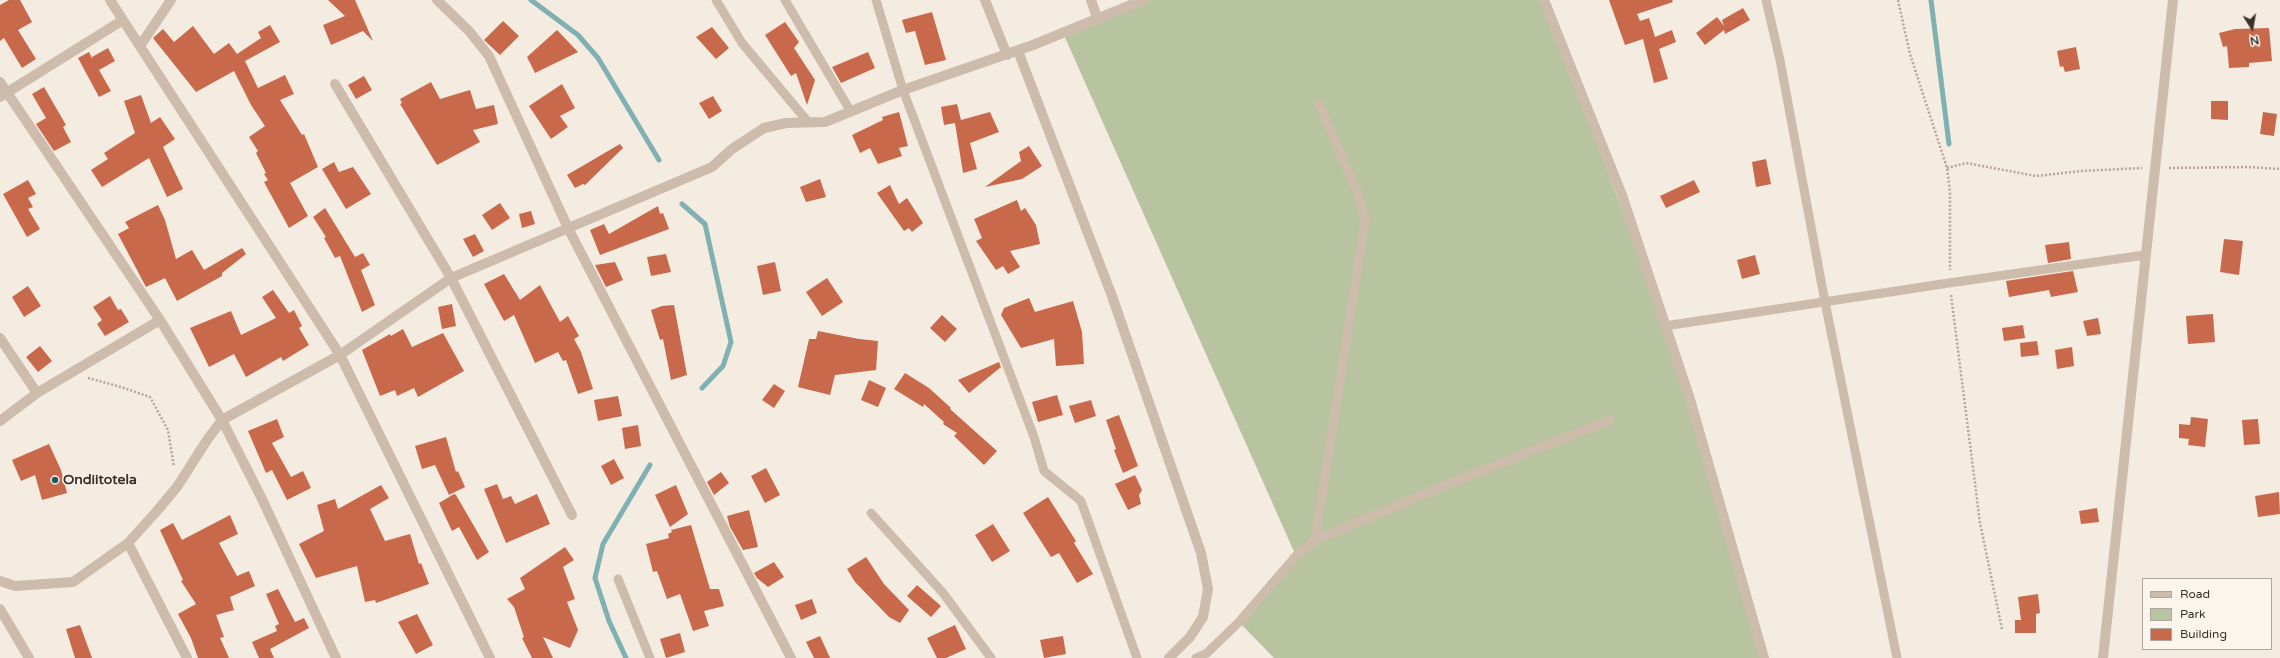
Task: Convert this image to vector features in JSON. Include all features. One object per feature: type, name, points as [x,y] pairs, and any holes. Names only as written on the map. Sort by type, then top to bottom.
[{"type":"street","points":[[110,0],[340,355],[490,658]]},
{"type":"street","points":[[140,46],[171,0]]},
{"type":"street","points":[[437,0],[469,31],[489,56],[568,228],[790,658]]},
{"type":"street","points":[[985,0],[1006,54]]},
{"type":"street","points":[[1090,0],[1098,20]]},
{"type":"street","points":[[0,582],[15,586],[73,582],[128,543],[177,487],[207,440],[222,420],[340,355],[451,278],[712,168],[732,149],[764,128],[786,123],[825,122],[903,90],[1018,50],[1098,20],[1142,0]]},
{"type":"street","points":[[1544,0],[1622,195],[1666,326],[1689,396],[1764,658]]},
{"type":"street","points":[[2104,658],[2145,255],[2173,0]]},
{"type":"street","points":[[4,95],[123,20]]},
{"type":"street","points":[[1018,50],[1112,296],[1200,553],[1208,589],[1203,617],[1190,637],[1170,658]]},
{"type":"street","points":[[0,82],[4,95],[160,320],[222,420],[262,499],[336,658]]},
{"type":"street","points":[[334,84],[451,278],[572,514]]},
{"type":"street","points":[[0,420],[37,393],[160,320]]},
{"type":"street","points":[[0,338],[37,393]]},
{"type":"street","points":[[128,543],[187,658]]},
{"type":"street","points":[[0,609],[29,658]]},
{"type":"lane","points":[[716,0],[742,43],[808,122]]},
{"type":"lane","points":[[785,0],[851,112]]},
{"type":"lane","points":[[876,0],[903,90],[1034,437],[1044,471],[1081,501],[1137,658]]},
{"type":"lane","points":[[1766,0],[1780,60],[1825,302],[1897,658]]},
{"type":"lane","points":[[1315,540],[1365,221],[1358,194],[1319,104]]},
{"type":"lane","points":[[1666,326],[1949,282],[2145,255]]},
{"type":"lane","points":[[1196,658],[1207,653],[1239,622],[1296,556],[1315,540],[1441,486],[1610,420]]},
{"type":"lane","points":[[871,513],[943,593],[991,658]]},
{"type":"lane","points":[[618,579],[650,658]]},
{"type":"path","points":[[1898,0],[1910,54],[1947,168],[1950,192],[1949,282],[1980,523],[2002,629]]},
{"type":"path","points":[[1947,168],[1966,163],[2036,176],[2081,171],[2155,168],[2247,167],[2280,169]]},
{"type":"path","points":[[83,377],[121,387],[150,397],[168,430],[177,487]]},
{"type":"green space","points":[[1145,0],[1544,0],[1665,326],[1764,658],[1274,658],[1239,622],[1296,556],[1063,33]]},
{"type":"building","points":[[9,0],[20,0],[32,22],[18,30],[36,59],[22,68],[4,38],[0,41],[0,5]]},
{"type":"building","points":[[328,0],[355,0],[373,41],[363,31],[331,45],[323,25],[345,16]]},
{"type":"building","points":[[1609,0],[1672,0],[1673,2],[1637,14],[1640,21],[1649,18],[1655,37],[1672,30],[1676,42],[1659,49],[1668,79],[1654,83],[1643,39],[1625,45]]},
{"type":"building","points":[[1743,8],[1750,20],[1725,34],[1724,30],[1705,45],[1696,33],[1717,17],[1724,26],[1722,20]]},
{"type":"building","points":[[932,12],[946,60],[925,65],[915,31],[906,33],[902,20]]},
{"type":"building","points":[[503,21],[519,36],[500,55],[484,40]]},
{"type":"building","points":[[785,22],[799,42],[794,48],[815,80],[807,105],[796,73],[791,76],[765,35]]},
{"type":"building","points":[[270,25],[280,42],[245,61],[258,88],[285,75],[294,94],[280,100],[302,135],[304,134],[318,167],[290,183],[308,216],[289,228],[264,182],[268,180],[264,174],[266,173],[256,153],[258,151],[249,137],[265,126],[251,105],[234,71],[196,92],[153,38],[163,29],[174,42],[193,26],[214,54],[229,43],[237,54],[261,38],[258,32]]},
{"type":"building","points":[[712,27],[729,48],[716,59],[696,37]]},
{"type":"building","points":[[2269,28],[2272,61],[2249,63],[2249,67],[2229,68],[2227,46],[2223,47],[2219,33],[2235,29]]},
{"type":"building","points":[[557,30],[578,52],[535,73],[527,57]]},
{"type":"building","points":[[2076,47],[2080,69],[2065,72],[2063,66],[2060,67],[2057,51]]},
{"type":"building","points":[[108,48],[115,61],[99,70],[111,91],[99,97],[78,58],[89,52],[93,60],[92,57]]},
{"type":"building","points":[[868,52],[875,68],[841,83],[832,67]]},
{"type":"building","points":[[364,76],[372,90],[356,99],[348,85]]},
{"type":"building","points":[[431,82],[440,99],[470,90],[476,109],[494,105],[498,124],[473,130],[480,142],[437,165],[400,104],[402,103],[400,99]]},
{"type":"building","points":[[562,84],[575,108],[560,116],[568,127],[551,139],[529,106]]},
{"type":"building","points":[[44,87],[66,125],[63,127],[71,142],[54,151],[36,124],[46,118],[32,94]]},
{"type":"building","points":[[141,95],[151,123],[160,117],[175,139],[163,147],[183,189],[167,197],[149,158],[102,187],[91,170],[108,159],[104,153],[135,133],[124,101]]},
{"type":"building","points":[[713,96],[722,111],[709,119],[699,103]]},
{"type":"building","points":[[2211,101],[2228,101],[2228,120],[2211,119]]},
{"type":"building","points":[[957,104],[961,120],[990,112],[999,132],[970,143],[977,169],[963,173],[955,123],[944,125],[941,107]]},
{"type":"building","points":[[899,112],[908,146],[899,148],[902,156],[878,164],[870,148],[860,153],[852,135],[883,120],[882,117]]},
{"type":"building","points":[[2263,112],[2277,114],[2274,136],[2260,134]]},
{"type":"building","points":[[620,144],[623,148],[585,185],[583,184],[575,188],[567,175]]},
{"type":"building","points":[[1029,146],[1042,166],[1022,179],[985,187],[1021,161],[1019,152]]},
{"type":"building","points":[[1766,159],[1771,184],[1756,187],[1752,162]]},
{"type":"building","points":[[334,162],[339,172],[353,167],[371,194],[346,209],[322,169]]},
{"type":"building","points":[[820,179],[826,197],[806,202],[800,187]]},
{"type":"building","points":[[28,180],[36,194],[28,198],[33,207],[28,209],[40,229],[27,237],[3,194]]},
{"type":"building","points":[[1694,180],[1700,192],[1666,208],[1660,196]]},
{"type":"building","points":[[890,185],[899,204],[907,198],[923,223],[912,232],[909,228],[904,231],[877,193]]},
{"type":"building","points":[[1017,200],[1021,211],[1025,208],[1036,225],[1040,244],[1010,251],[1020,267],[1008,274],[1003,266],[996,270],[976,241],[982,238],[974,219]]},
{"type":"building","points":[[500,203],[510,218],[492,230],[482,215]]},
{"type":"building","points":[[158,205],[165,220],[176,259],[192,250],[204,270],[242,248],[246,254],[222,273],[222,276],[177,301],[165,278],[146,287],[118,234],[129,228],[125,222]]},
{"type":"building","points":[[658,206],[660,214],[663,213],[669,229],[600,255],[590,230],[604,224],[609,234]]},
{"type":"building","points":[[325,208],[355,257],[363,253],[370,265],[361,270],[375,305],[362,312],[340,256],[335,258],[324,238],[326,237],[313,217]]},
{"type":"building","points":[[531,211],[535,224],[522,228],[519,214]]},
{"type":"building","points":[[475,234],[484,251],[473,257],[463,239]]},
{"type":"building","points":[[2224,239],[2243,241],[2239,275],[2220,272]]},
{"type":"building","points":[[2069,242],[2071,259],[2048,263],[2045,245]]},
{"type":"building","points":[[666,254],[671,272],[651,276],[647,257]]},
{"type":"building","points":[[1755,255],[1760,274],[1742,279],[1737,260]]},
{"type":"building","points":[[615,262],[623,280],[606,287],[595,265]]},
{"type":"building","points":[[775,262],[781,291],[763,295],[757,266]]},
{"type":"building","points":[[2073,271],[2078,292],[2051,297],[2049,290],[2009,297],[2006,281]]},
{"type":"building","points":[[504,274],[520,300],[540,285],[560,322],[568,316],[579,336],[574,339],[581,352],[593,389],[578,394],[566,360],[563,361],[558,352],[535,363],[514,315],[504,321],[484,284]]},
{"type":"building","points":[[827,278],[843,302],[822,316],[806,292]]},
{"type":"building","points":[[28,286],[41,306],[24,317],[12,297]]},
{"type":"building","points":[[273,290],[289,313],[294,310],[302,326],[299,328],[309,345],[283,361],[281,357],[246,377],[234,354],[209,367],[190,328],[231,311],[241,335],[276,318],[262,297]]},
{"type":"building","points":[[110,296],[118,310],[121,309],[129,322],[105,336],[97,324],[102,320],[93,307]]},
{"type":"building","points":[[1029,298],[1035,312],[1073,301],[1082,332],[1084,364],[1056,366],[1054,339],[1021,348],[1001,315],[1004,308]]},
{"type":"building","points":[[452,304],[456,326],[442,329],[438,307]]},
{"type":"building","points":[[674,305],[687,375],[671,380],[663,339],[660,340],[651,310],[662,306]]},
{"type":"building","points":[[2213,314],[2215,342],[2188,344],[2186,316]]},
{"type":"building","points":[[942,315],[957,329],[945,342],[930,328]]},
{"type":"building","points":[[2098,318],[2101,334],[2087,336],[2083,321]]},
{"type":"building","points":[[2023,325],[2025,338],[2004,341],[2002,328]]},
{"type":"building","points":[[403,329],[412,347],[443,333],[464,371],[418,397],[414,388],[397,396],[395,390],[380,396],[362,350],[390,334],[391,336]]},
{"type":"building","points":[[818,331],[878,341],[876,370],[835,375],[830,395],[798,387],[809,339],[816,339]]},
{"type":"building","points":[[2037,341],[2039,355],[2021,357],[2020,343]]},
{"type":"building","points":[[40,346],[52,361],[38,372],[26,357]]},
{"type":"building","points":[[2072,347],[2074,366],[2057,369],[2055,350]]},
{"type":"building","points":[[999,362],[1001,367],[969,393],[958,380]]},
{"type":"building","points":[[905,373],[929,388],[997,451],[984,465],[954,436],[957,433],[943,424],[944,422],[924,404],[923,407],[894,389]]},
{"type":"building","points":[[869,380],[886,388],[878,407],[861,400]]},
{"type":"building","points":[[774,384],[785,391],[774,408],[762,400]]},
{"type":"building","points":[[1057,395],[1063,415],[1038,422],[1032,402]]},
{"type":"building","points":[[618,396],[622,416],[598,421],[594,400]]},
{"type":"building","points":[[1091,400],[1096,416],[1075,423],[1069,406]]},
{"type":"building","points":[[1119,415],[1138,466],[1123,473],[1114,450],[1116,449],[1106,420]]},
{"type":"building","points":[[2191,417],[2208,419],[2205,447],[2188,445],[2189,439],[2179,438],[2179,424],[2190,425]]},
{"type":"building","points":[[277,419],[284,437],[272,443],[291,477],[303,471],[311,488],[287,500],[272,470],[266,473],[248,431]]},
{"type":"building","points":[[2258,419],[2260,444],[2244,445],[2242,420]]},
{"type":"building","points":[[638,425],[641,446],[625,449],[622,428]]},
{"type":"building","points":[[446,437],[456,472],[458,471],[465,487],[449,495],[435,465],[422,469],[415,446]]},
{"type":"building","points":[[49,444],[61,470],[67,493],[42,500],[35,475],[21,481],[12,460]]},
{"type":"building","points":[[614,459],[624,478],[611,485],[601,466]]},
{"type":"building","points":[[766,468],[780,495],[765,503],[751,476]]},
{"type":"building","points":[[721,472],[729,483],[714,495],[707,482]]},
{"type":"building","points":[[1135,475],[1142,490],[1139,495],[1141,504],[1128,510],[1115,484]]},
{"type":"building","points":[[497,484],[503,499],[511,496],[515,504],[537,494],[550,524],[506,543],[484,489]]},
{"type":"building","points":[[381,485],[389,498],[370,509],[385,541],[410,534],[419,564],[421,563],[429,584],[376,603],[375,600],[365,602],[357,566],[316,578],[299,544],[324,531],[317,505],[335,499],[338,509]]},
{"type":"building","points":[[676,485],[688,514],[670,527],[655,495]]},
{"type":"building","points":[[2279,492],[2280,514],[2258,517],[2255,496]]},
{"type":"building","points":[[454,494],[489,552],[477,560],[459,527],[452,531],[439,503]]},
{"type":"building","points":[[1048,497],[1076,541],[1074,543],[1093,574],[1077,583],[1059,553],[1051,557],[1023,513]]},
{"type":"building","points":[[2097,508],[2099,522],[2081,524],[2079,511]]},
{"type":"building","points":[[749,510],[758,547],[743,550],[730,527],[727,516]]},
{"type":"building","points":[[230,515],[238,534],[219,543],[237,576],[249,571],[255,586],[230,597],[234,610],[216,615],[224,637],[220,638],[229,658],[198,658],[191,638],[178,614],[196,604],[181,581],[183,580],[160,530],[173,523],[182,540]]},
{"type":"building","points":[[993,524],[1010,551],[992,562],[975,535]]},
{"type":"building","points":[[691,525],[710,589],[719,589],[724,606],[704,611],[709,626],[693,631],[680,594],[667,599],[657,571],[653,572],[646,544],[669,538],[668,534],[672,532],[671,530]]},
{"type":"building","points":[[565,547],[574,560],[563,567],[575,599],[567,602],[578,630],[570,648],[543,637],[553,658],[532,658],[522,638],[524,637],[514,607],[507,599],[525,589],[520,578]]},
{"type":"building","points":[[866,557],[884,584],[909,610],[900,623],[889,617],[855,582],[847,569]]},
{"type":"building","points":[[774,562],[784,577],[768,587],[757,578],[754,573]]},
{"type":"building","points":[[917,585],[941,606],[931,617],[907,596]]},
{"type":"building","points":[[278,589],[295,622],[304,618],[309,628],[270,649],[274,658],[259,658],[252,642],[277,631],[275,626],[279,624],[266,594]]},
{"type":"building","points":[[2038,594],[2040,613],[2036,614],[2036,633],[2015,633],[2015,620],[2021,620],[2018,597]]},
{"type":"building","points":[[812,599],[817,613],[801,620],[795,605]]},
{"type":"building","points":[[417,614],[433,645],[416,654],[398,622]]},
{"type":"building","points":[[80,625],[92,658],[75,658],[66,629]]},
{"type":"building","points":[[955,625],[966,649],[946,658],[937,658],[927,638]]},
{"type":"building","points":[[680,633],[685,652],[666,658],[660,639]]},
{"type":"building","points":[[820,636],[830,658],[814,658],[806,642]]},
{"type":"building","points":[[1063,636],[1066,654],[1044,658],[1040,640]]},
{"type":"waterway","points":[[531,0],[578,35],[598,58],[659,160]]},
{"type":"waterway","points":[[1931,0],[1949,144]]},
{"type":"waterway","points":[[682,204],[705,224],[731,342],[723,366],[702,388]]},
{"type":"waterway","points":[[626,658],[609,621],[595,578],[603,544],[650,465]]},
{"type":"place","name":"Ondiitotela","points":[[55,480]]}]
